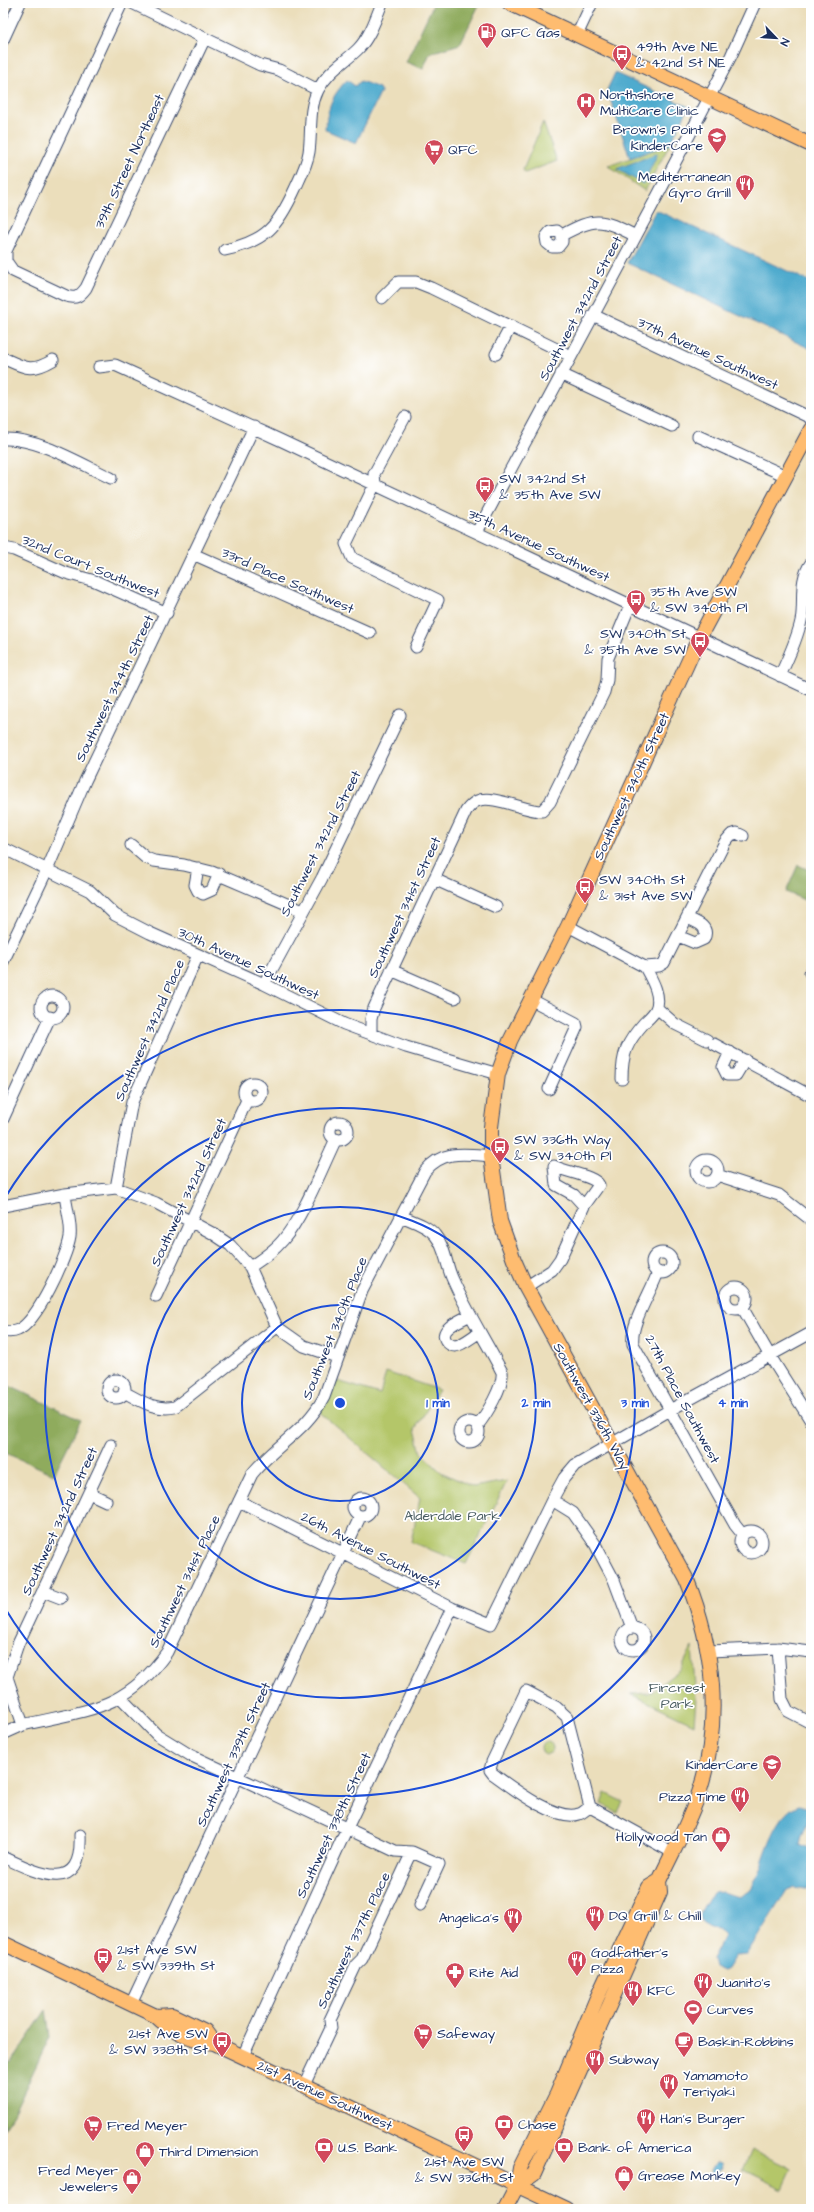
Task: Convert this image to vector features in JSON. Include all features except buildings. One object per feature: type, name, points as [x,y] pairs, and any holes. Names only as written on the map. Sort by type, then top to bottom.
[{"type":"main road","points":[[509,3],[811,145]]},
{"type":"main road","name":"Southwest 340th Street","points":[[491,1156],[491,1127],[498,1074],[510,1041],[568,926],[699,638],[811,429]]},
{"type":"main road","name":"Southwest 336th Way","points":[[491,1156],[500,1221],[514,1260],[526,1287],[681,1567],[698,1609],[709,1651],[714,1705],[710,1747],[700,1789],[658,1882]]},
{"type":"main road","points":[[506,2209],[517,2186],[520,2168],[557,2094],[596,2000],[649,1886],[658,1882],[660,1892],[593,2038],[534,2174],[517,2186]]},
{"type":"main road","name":"21st Avenue Southwest","points":[[3,1943],[156,2016],[164,2024],[198,2040],[214,2043],[243,2056],[567,2209]]},
{"type":"main road","points":[[593,2038],[589,2029],[598,2007],[596,2000]]},
{"type":"street","points":[[3,40],[20,3]]},
{"type":"street","name":"39th Street Northeast","points":[[122,3],[6,251],[6,261],[10,268],[20,275],[66,296],[73,298],[80,296],[86,288],[205,38]]},
{"type":"street","points":[[132,3],[260,65],[279,70],[318,90]]},
{"type":"street","points":[[225,250],[247,245],[272,227],[283,214],[307,162],[310,140],[310,114],[318,90],[326,77],[363,43],[382,3]]},
{"type":"street","points":[[577,35],[592,3]]},
{"type":"street","name":"Southwest 342nd Street","points":[[477,532],[731,56],[755,3]]},
{"type":"street","points":[[562,235],[582,224],[598,221],[606,222],[636,236]]},
{"type":"street","points":[[382,298],[398,282],[416,282],[511,326],[571,356]]},
{"type":"street","name":"37th Avenue Southwest","points":[[593,315],[811,418]]},
{"type":"street","points":[[496,354],[511,326]]},
{"type":"street","points":[[3,358],[26,369],[38,369],[53,360]]},
{"type":"street","name":"35th Avenue Southwest","points":[[99,367],[115,365],[254,428],[811,690]]},
{"type":"street","points":[[562,374],[672,426]]},
{"type":"street","points":[[405,417],[374,474],[374,484],[346,544],[349,554],[358,562],[438,600],[416,647]]},
{"type":"street","name":"Southwest 344th Street","points":[[3,962],[47,870],[85,781],[167,613],[254,428]]},
{"type":"street","points":[[698,436],[786,476]]},
{"type":"street","points":[[3,439],[10,438],[36,445],[111,478]]},
{"type":"street","name":"32nd Court Southwest","points":[[4,548],[14,550],[66,573],[95,581],[167,613]]},
{"type":"street","name":"33rd Place Southwest","points":[[194,554],[370,634]]},
{"type":"street","points":[[780,676],[806,621],[804,578],[811,563]]},
{"type":"street","name":"Southwest 341st Street","points":[[371,1033],[371,1019],[374,1008],[466,811],[478,800],[488,800],[531,811],[542,811],[550,802],[604,692],[607,680],[608,658],[630,605]]},
{"type":"street","name":"Southwest 342nd Street","points":[[264,984],[322,878],[400,715]]},
{"type":"street","points":[[568,926],[646,968],[659,966],[664,963],[725,842],[731,835],[737,833],[743,836]]},
{"type":"street","points":[[131,845],[146,858],[154,861],[198,868],[219,874],[303,911]]},
{"type":"street","name":"30th Avenue Southwest","points":[[3,848],[90,891],[115,915],[198,955],[264,984],[344,1024],[406,1047],[498,1074]]},
{"type":"street","points":[[198,868],[195,885],[198,891],[203,894],[212,890],[219,874]]},
{"type":"street","points":[[434,879],[496,907]]},
{"type":"street","points":[[678,936],[695,943],[704,939],[706,932],[703,926],[687,918]]},
{"type":"street","name":"Southwest 342nd Place","points":[[116,1188],[132,1102],[198,955]]},
{"type":"street","points":[[622,1078],[622,1059],[626,1049],[634,1034],[657,1008],[657,996],[646,968]]},
{"type":"street","points":[[391,970],[455,998]]},
{"type":"street","points":[[530,999],[576,1023],[577,1027],[549,1089]]},
{"type":"street","points":[[657,1008],[675,1024],[811,1096]]},
{"type":"street","points":[[3,1119],[50,1017]]},
{"type":"street","points":[[730,1052],[723,1067],[727,1075],[736,1075],[745,1060]]},
{"type":"street","name":"Southwest 342nd Street","points":[[156,1296],[247,1100]]},
{"type":"street","points":[[250,1267],[264,1258],[284,1240],[299,1216],[336,1139]]},
{"type":"street","name":"Southwest 340th Place","points":[[239,1501],[248,1480],[260,1464],[301,1429],[317,1410],[331,1379],[337,1357],[362,1291],[425,1171],[432,1163],[452,1154],[491,1156]]},
{"type":"street","points":[[717,1175],[779,1195],[811,1220]]},
{"type":"street","points":[[3,1206],[65,1194],[116,1188],[156,1203],[230,1245],[250,1267],[277,1327],[304,1346],[337,1357]]},
{"type":"street","points":[[3,1331],[19,1330],[29,1321],[41,1305],[56,1274],[71,1235],[65,1194]]},
{"type":"street","points":[[526,1287],[552,1270],[560,1259],[584,1206]]},
{"type":"street","points":[[401,1216],[423,1226],[435,1234],[441,1244],[452,1278],[502,1376],[485,1416],[477,1426]]},
{"type":"street","name":"27th Place Southwest","points":[[658,1272],[636,1322],[632,1336],[633,1344],[743,1535]]},
{"type":"street","points":[[742,1307],[770,1356],[811,1421]]},
{"type":"street","points":[[470,1315],[448,1327],[445,1333],[446,1340],[450,1345],[457,1346],[480,1332]]},
{"type":"street","points":[[124,1392],[158,1408],[175,1407],[277,1327]]},
{"type":"street","points":[[632,1628],[614,1580],[595,1544],[573,1513],[552,1500],[564,1478],[575,1465],[612,1442],[811,1333]]},
{"type":"street","name":"Southwest 342nd Street","points":[[23,1725],[5,1676],[18,1644],[111,1445]]},
{"type":"street","points":[[89,1493],[106,1501]]},
{"type":"street","name":"26th Avenue Southwest","points":[[239,1501],[452,1608],[491,1624],[552,1500]]},
{"type":"street","name":"Southwest 341st Place","points":[[23,1725],[101,1707],[120,1698],[154,1671],[167,1652],[239,1501]]},
{"type":"street","name":"Southwest 339th Street","points":[[131,2004],[239,1778],[360,1517]]},
{"type":"street","points":[[43,1591],[62,1598]]},
{"type":"street","name":"Southwest 338th Street","points":[[243,2056],[347,1828],[452,1608]]},
{"type":"street","points":[[778,1648],[782,1699],[788,1711],[811,1723]]},
{"type":"street","points":[[709,1651],[778,1648],[811,1652]]},
{"type":"street","points":[[590,1807],[580,1814],[564,1815],[540,1805],[491,1772],[492,1762],[526,1691],[556,1707],[567,1717],[590,1807],[672,1852]]},
{"type":"street","points":[[120,1698],[156,1734],[190,1755],[395,1851],[412,1852],[438,1864],[420,1905]]},
{"type":"street","points":[[3,1734],[23,1725]]},
{"type":"street","points":[[3,1857],[40,1873],[56,1876],[63,1875],[69,1872],[79,1860],[80,1835]]},
{"type":"street","name":"Southwest 337th Place","points":[[304,2085],[331,2028],[330,2020],[356,1964],[362,1959],[412,1852]]},
{"type":"green space","points":[[434,3],[480,3],[460,44],[430,53],[423,69],[406,62]]},
{"type":"green space","points":[[543,122],[557,161],[525,173],[523,170]]},
{"type":"green space","points":[[670,144],[645,191],[608,166]]},
{"type":"green space","points":[[798,865],[811,871],[811,903],[786,892]]},
{"type":"green space","name":"Alderdale Park","points":[[386,1372],[439,1390],[415,1429],[421,1453],[441,1472],[473,1487],[507,1481],[466,1564],[411,1542],[420,1498],[317,1410],[331,1379],[380,1394]]},
{"type":"green space","points":[[3,1383],[81,1420],[54,1474],[3,1452]]},
{"type":"green space","name":"Fircrest Park","points":[[692,1647],[696,1699],[694,1724],[631,1694],[649,1693],[681,1669]]},
{"type":"green space","points":[[545,1742],[549,1742],[553,1748],[549,1754],[545,1754],[541,1750],[541,1746]]},
{"type":"green space","points":[[605,1793],[623,1802],[618,1812],[601,1804]]},
{"type":"green space","points":[[46,2010],[50,2037],[13,2114],[3,2129],[3,2062],[12,2061]]},
{"type":"green space","points":[[752,2150],[792,2169],[783,2189],[743,2170]]},
{"type":"water","points":[[615,73],[689,107],[670,144],[630,158],[607,90]]},
{"type":"water","points":[[347,80],[355,86],[361,81],[379,88],[381,92],[356,143],[326,130],[325,128],[328,113],[334,97],[337,91]]},
{"type":"water","points":[[658,153],[643,184],[617,169],[619,168]]},
{"type":"water","points":[[656,210],[811,282],[811,349],[627,263]]},
{"type":"water","points":[[799,1805],[809,1808],[811,1812],[800,1845],[811,1850],[811,1890],[795,1887],[787,1890],[746,1955],[735,1956],[727,1969],[723,1971],[714,1967],[712,1959],[724,1936],[718,1930],[702,1923],[700,1916],[703,1907],[714,1893],[723,1892],[738,1897],[751,1890],[775,1830],[790,1810]]},
{"type":"water","points":[[716,2162],[721,2163],[722,2167],[718,2170],[717,2175],[714,2176],[711,2170]]},
{"type":"place","name":"QFC Gas","points":[[487,49]]},
{"type":"place","name":"49th Ave NE & 42nd St NE","points":[[622,71]]},
{"type":"place","name":"Northshore MultiCare Clinic","points":[[586,119]]},
{"type":"place","name":"Brown's Point KinderCare","points":[[717,154]]},
{"type":"place","name":"QFC","points":[[434,166]]},
{"type":"place","name":"Mediterranean Gyro Grill","points":[[745,201]]},
{"type":"place","name":"SW 342nd St & 35th Ave SW","points":[[485,503]]},
{"type":"place","name":"35th Ave SW & SW 340th Pl","points":[[636,616]]},
{"type":"place","name":"SW 340th St & 35th Ave SW","points":[[700,658]]},
{"type":"place","name":"SW 340th St & 31st Ave SW","points":[[585,904]]},
{"type":"place","name":"SW 336th Way & SW 340th Pl","points":[[500,1164]]},
{"type":"place","name":"KinderCare","points":[[772,1781]]},
{"type":"place","name":"Pizza Time","points":[[740,1813]]},
{"type":"place","name":"Hollywood Tan","points":[[721,1853]]},
{"type":"place","name":"DQ Grill & Chill","points":[[595,1932]]},
{"type":"place","name":"Angelica's","points":[[513,1934]]},
{"type":"place","name":"21st Ave SW & SW 339th St","points":[[103,1974]]},
{"type":"place","name":"Godfather's Pizza","points":[[577,1977]]},
{"type":"place","name":"Rite Aid","points":[[455,1989]]},
{"type":"place","name":"Juanito's","points":[[703,1999]]},
{"type":"place","name":"KFC","points":[[633,2007]]},
{"type":"place","name":"Curves","points":[[693,2026]]},
{"type":"place","name":"Safeway","points":[[423,2050]]},
{"type":"place","name":"21st Ave SW & SW 338th St","points":[[222,2058]]},
{"type":"place","name":"Baskin-Robbins","points":[[684,2058]]},
{"type":"place","name":"Subway","points":[[595,2076]]},
{"type":"place","name":"Yamamoto Teriyaki","points":[[669,2100]]},
{"type":"place","name":"Han’s Burger","points":[[646,2135]]},
{"type":"place","name":"Chase","points":[[504,2141]]},
{"type":"place","name":"Fred Meyer","points":[[93,2142]]},
{"type":"place","name":"21st Ave SW & SW 336th St","points":[[464,2152]]},
{"type":"place","name":"U.S. Bank","points":[[324,2164]]},
{"type":"place","name":"Bank of America","points":[[564,2164]]},
{"type":"place","name":"Third Dimension","points":[[145,2168]]},
{"type":"place","name":"Grease Monkey","points":[[624,2192]]},
{"type":"place","name":"Fred Meyer Jewelers","points":[[132,2195]]}]
